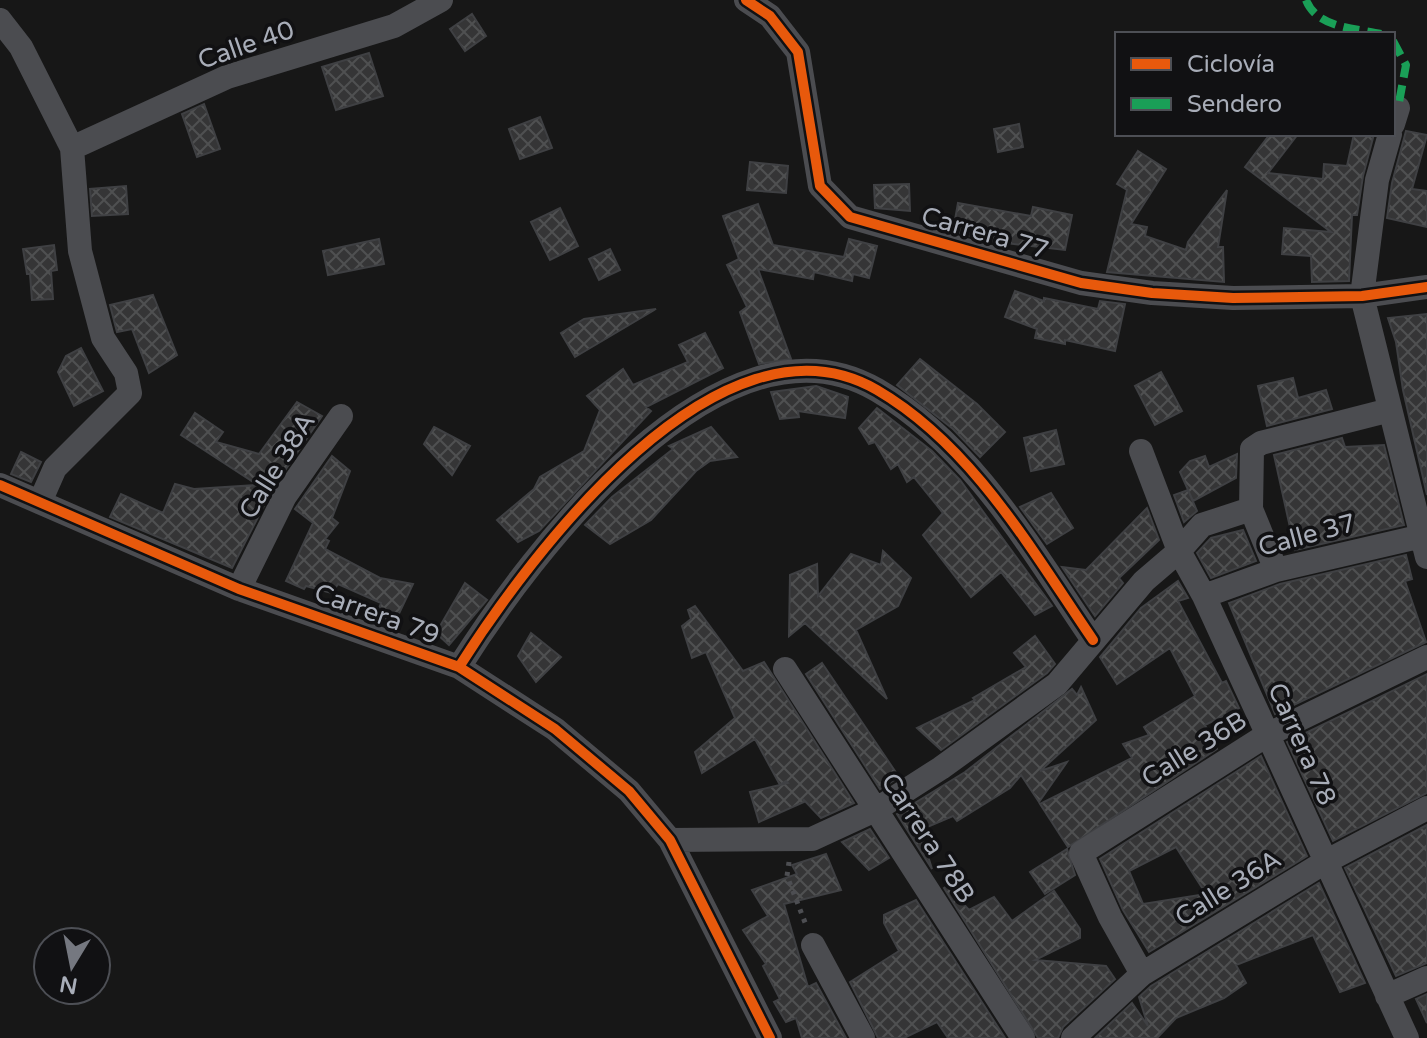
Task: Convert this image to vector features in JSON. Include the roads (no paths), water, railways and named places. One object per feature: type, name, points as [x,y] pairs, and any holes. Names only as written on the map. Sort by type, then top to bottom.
[{"type":"street","name":"Calle 40","points":[[72,148],[227,77],[394,26],[441,0]]},
{"type":"street","name":"Carrera 77","points":[[746,0],[770,16],[798,52],[820,186],[850,217],[1081,283],[1220,297],[1362,296],[1427,287]]},
{"type":"street","points":[[0,20],[21,47],[72,148],[80,251],[103,338],[126,373],[130,393],[55,468],[40,502]]},
{"type":"street","points":[[1389,136],[1377,180],[1362,296],[1425,542]]},
{"type":"street","points":[[459,667],[496,609],[587,497],[675,419],[728,389],[779,374],[834,373],[876,389],[916,419],[959,458],[1003,510],[1093,640]]},
{"type":"street","points":[[1276,570],[1251,509],[1252,449],[1261,443],[1390,410]]},
{"type":"street","name":"Calle 38A","points":[[239,589],[285,496],[341,416]]},
{"type":"street","name":"Carrera 78","points":[[1145,461],[1179,551],[1204,596],[1407,1038]]},
{"type":"street","name":"Carrera 79","points":[[0,485],[239,589],[459,667],[555,729],[629,791],[670,840],[770,1038]]},
{"type":"street","points":[[670,840],[812,839],[877,809],[941,768],[1057,684],[1144,581],[1179,551],[1202,525],[1251,509]]},
{"type":"street","name":"Calle 37","points":[[1204,596],[1276,570],[1425,542]]},
{"type":"street","name":"Calle 36B","points":[[1142,974],[1110,917],[1081,853],[1267,735],[1427,657]]},
{"type":"street","name":"Carrera 78B","points":[[785,669],[1023,1038]]},
{"type":"street","name":"Calle 36A","points":[[1073,1038],[1142,974],[1325,862],[1427,808]]},
{"type":"street","points":[[813,945],[863,1038]]},
{"type":"street","points":[[1387,996],[1427,978]]}]
